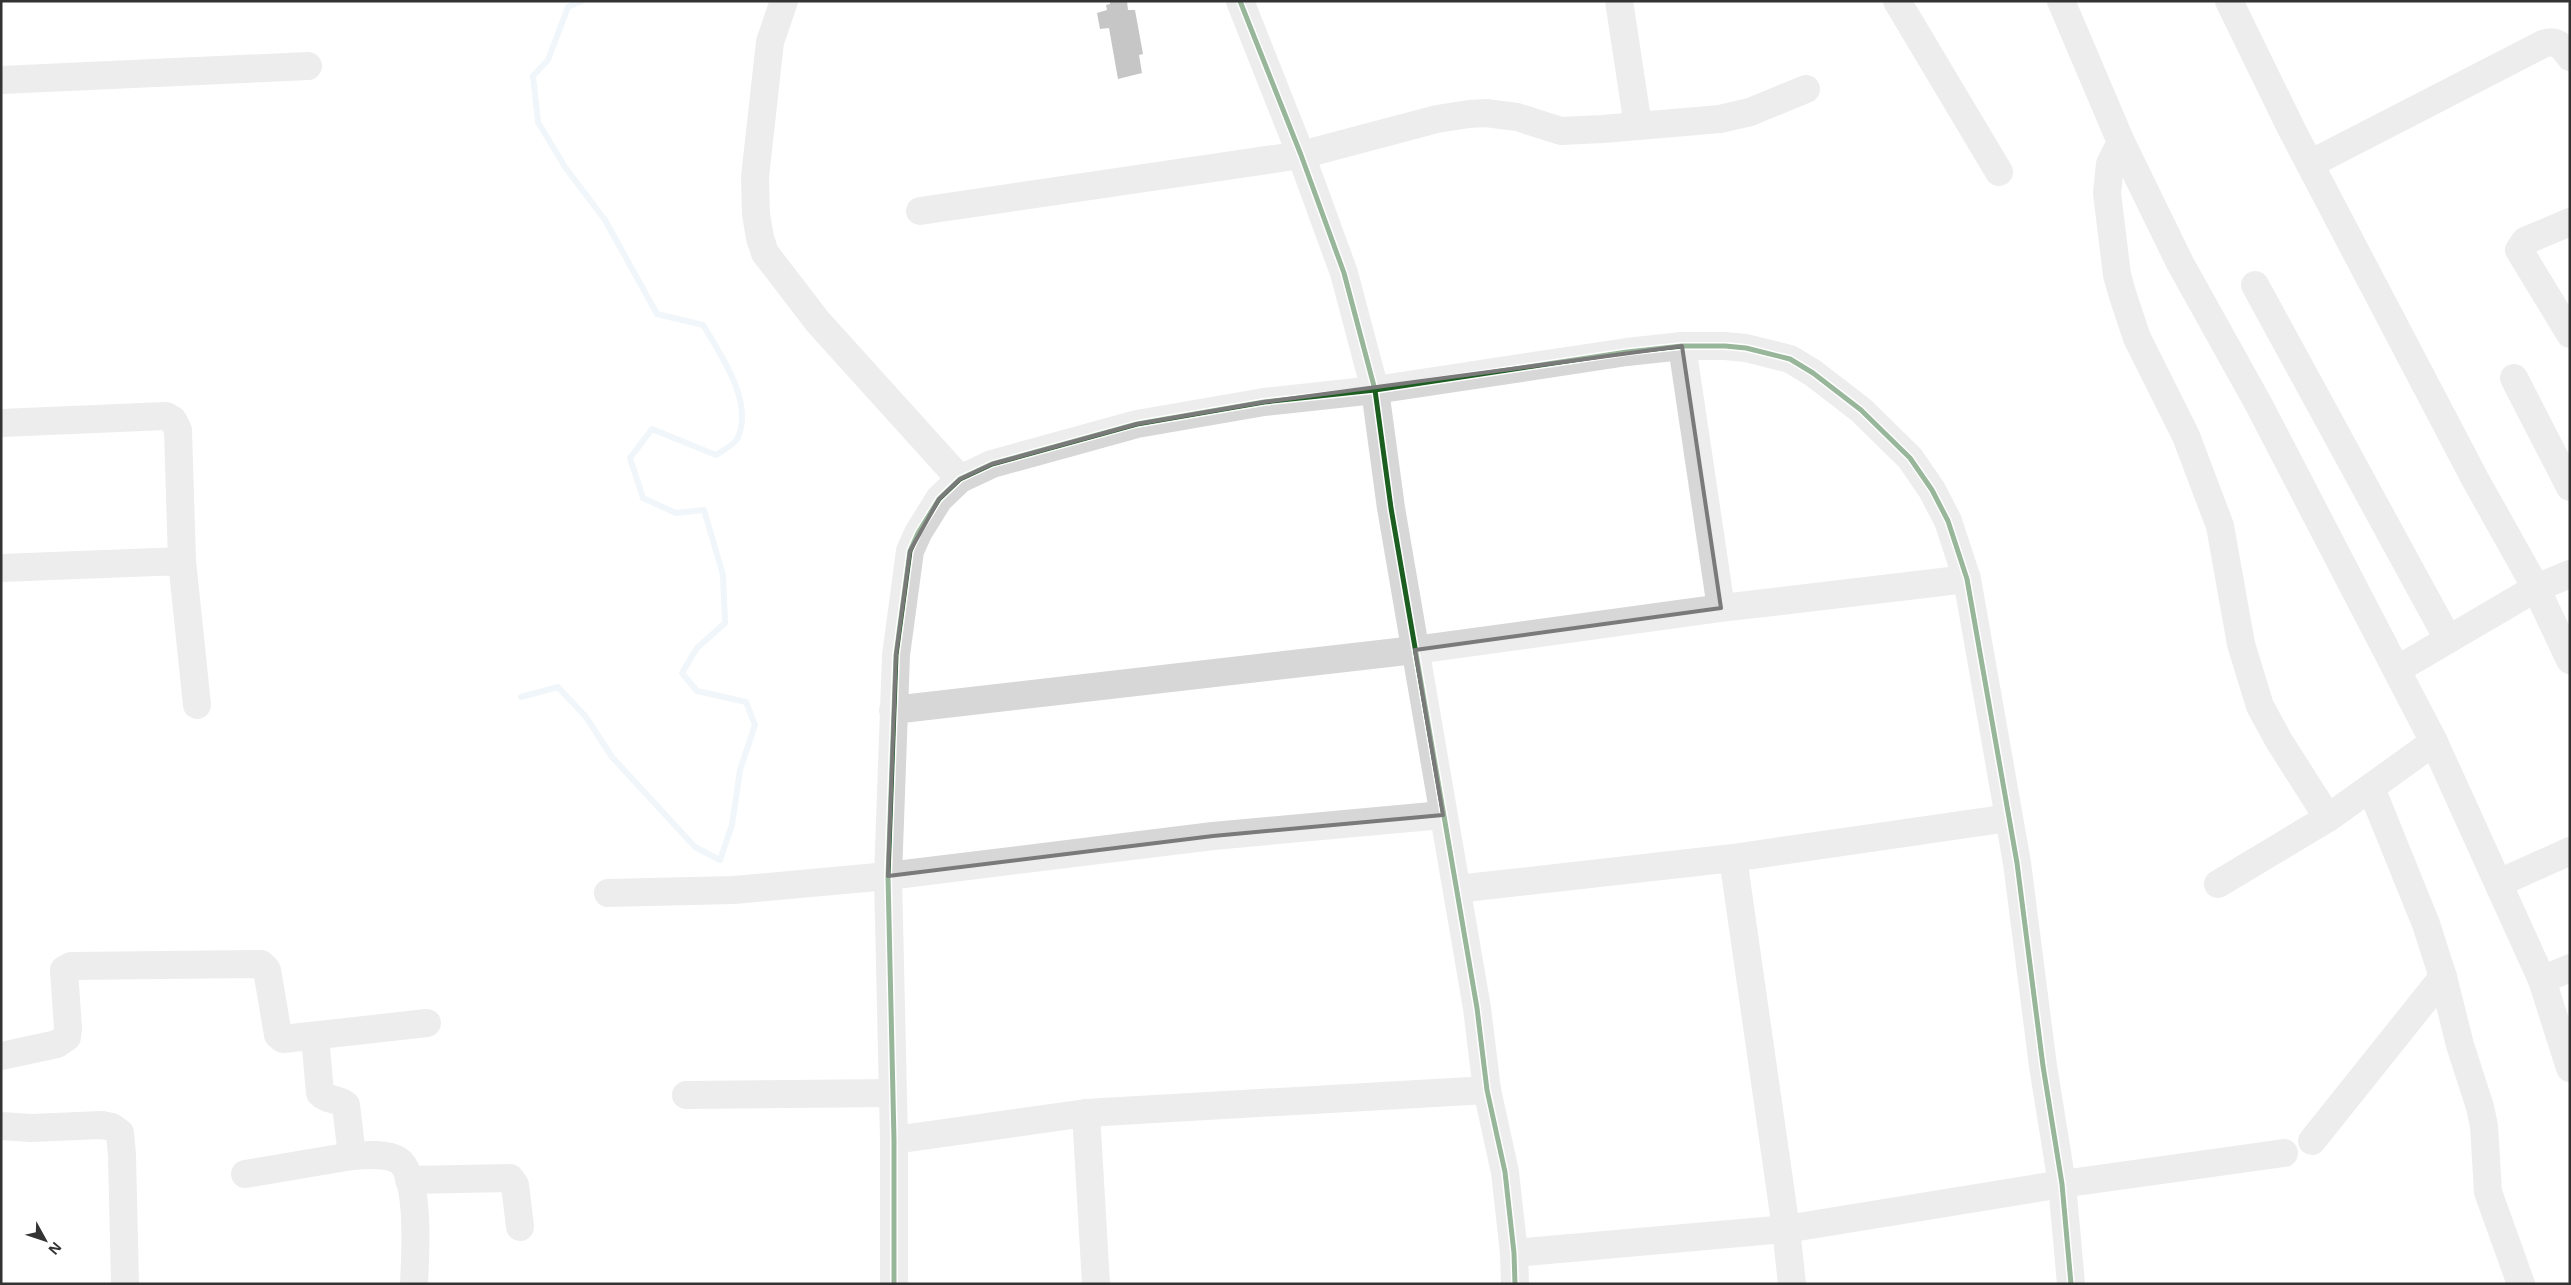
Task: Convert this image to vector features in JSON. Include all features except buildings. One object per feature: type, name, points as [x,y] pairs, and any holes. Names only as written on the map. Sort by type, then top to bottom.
[{"type":"street","points":[[784,1],[770,42],[755,177],[756,214],[765,253],[818,322],[960,480]]},
{"type":"street","points":[[1240,1],[1301,154],[1344,273],[1374,390],[1391,508],[1477,1008],[1487,1090],[1505,1172],[1514,1253],[1514,1284]]},
{"type":"street","points":[[1619,1],[1638,126]]},
{"type":"street","points":[[1897,1],[1999,172]]},
{"type":"street","points":[[2068,3],[2121,142],[2180,263],[2259,405],[2398,669],[2434,742],[2542,980],[2570,1068]]},
{"type":"street","points":[[2235,3],[2310,164],[2475,479],[2536,588],[2570,660]]},
{"type":"street","points":[[2310,164],[2543,44],[2548,42],[2558,44],[2570,57]]},
{"type":"street","points":[[1,80],[308,66]]},
{"type":"street","points":[[920,211],[1301,154],[1437,119],[1469,114],[1493,113],[1517,117],[1561,131],[1696,122],[1736,116],[1806,89]]},
{"type":"street","points":[[2121,142],[2110,164],[2107,193],[2116,267],[2123,296],[2137,338],[2186,436],[2220,526],[2241,644],[2260,706],[2278,741],[2328,818]]},
{"type":"street","points":[[2570,222],[2525,241],[2519,250],[2570,334]]},
{"type":"street","points":[[2255,285],[2448,640]]},
{"type":"street","points":[[1682,346],[1722,608]]},
{"type":"street","points":[[894,1284],[894,1140],[888,876],[896,655],[910,551],[918,532],[939,499],[960,480],[992,464],[1137,424],[1264,402],[1374,390],[1682,346],[1746,348],[1790,359],[1813,373],[1861,410],[1910,458],[1932,490],[1948,521],[1967,579],[2009,818],[2062,1184],[2071,1284]]},
{"type":"street","points":[[2514,378],[2570,487]]},
{"type":"street","points":[[1,423],[166,416],[173,420],[178,430],[182,561],[197,705]]},
{"type":"street","points":[[1,568],[182,561]]},
{"type":"street","points":[[2398,669],[2536,588],[2570,574]]},
{"type":"street","points":[[893,710],[1415,650],[1722,608],[1967,579]]},
{"type":"street","points":[[2218,884],[2328,818],[2434,742]]},
{"type":"street","points":[[2371,788],[2426,924],[2443,977],[2460,1045],[2480,1106],[2484,1126],[2488,1192],[2521,1284]]},
{"type":"street","points":[[608,893],[734,890],[888,876],[1213,836],[1443,815]]},
{"type":"street","points":[[1457,889],[1733,858],[2009,818]]},
{"type":"street","points":[[2499,883],[2570,851]]},
{"type":"street","points":[[1733,858],[1786,1229],[1792,1284]]},
{"type":"street","points":[[1,1056],[57,1044],[66,1037],[68,1029],[64,970],[71,966],[261,964],[267,970],[278,1035],[283,1039],[428,1023]]},
{"type":"street","points":[[2542,980],[2570,968]]},
{"type":"street","points":[[2312,1141],[2443,977]]},
{"type":"street","points":[[315,1036],[318,1088],[322,1096],[340,1100],[346,1105],[352,1156]]},
{"type":"street","points":[[894,1140],[1086,1113],[1487,1090]]},
{"type":"street","points":[[686,1094],[892,1093]]},
{"type":"street","points":[[1086,1113],[1096,1284]]},
{"type":"street","points":[[1,1126],[31,1128],[102,1125],[112,1127],[120,1133],[125,1284]]},
{"type":"street","points":[[1514,1253],[1786,1229],[2062,1184],[2284,1154]]},
{"type":"street","points":[[245,1174],[352,1156],[394,1158],[405,1167],[409,1180],[416,1228],[414,1284]]},
{"type":"street","points":[[409,1180],[510,1178],[515,1185],[520,1227]]},
{"type":"highlighted area","points":[[1682,346],[1721,608],[1415,650],[1443,815],[1213,836],[888,876],[896,655],[910,551],[939,499],[960,479],[992,464],[1137,424],[1264,402]]},
{"type":"waterway","points":[[521,697],[558,687],[586,717],[612,757],[695,847],[720,860],[732,825],[740,770],[755,725],[746,702],[697,691],[682,673],[697,648],[725,623],[723,575],[704,510],[676,513],[643,498],[630,458],[652,429],[716,455],[731,446],[737,439],[742,411],[734,380],[703,325],[657,314],[605,220],[565,167],[538,122],[533,76],[548,60],[568,7],[582,1]]},
{"type":"cycle path","points":[[1240,1],[1301,155],[1344,273],[1375,390],[1391,508],[1477,1008],[1487,1090],[1505,1172],[1514,1253],[1515,1284]]},
{"type":"cycle path","points":[[894,1284],[894,1140],[888,876],[896,655],[910,551],[918,533],[939,499],[960,479],[992,464],[1137,424],[1264,402],[1375,390],[1627,352],[1682,346],[1746,348],[1790,359],[1813,373],[1861,410],[1910,458],[1932,490],[1948,521],[1967,579],[2017,863],[2043,1066],[2062,1184],[2071,1284]]}]
